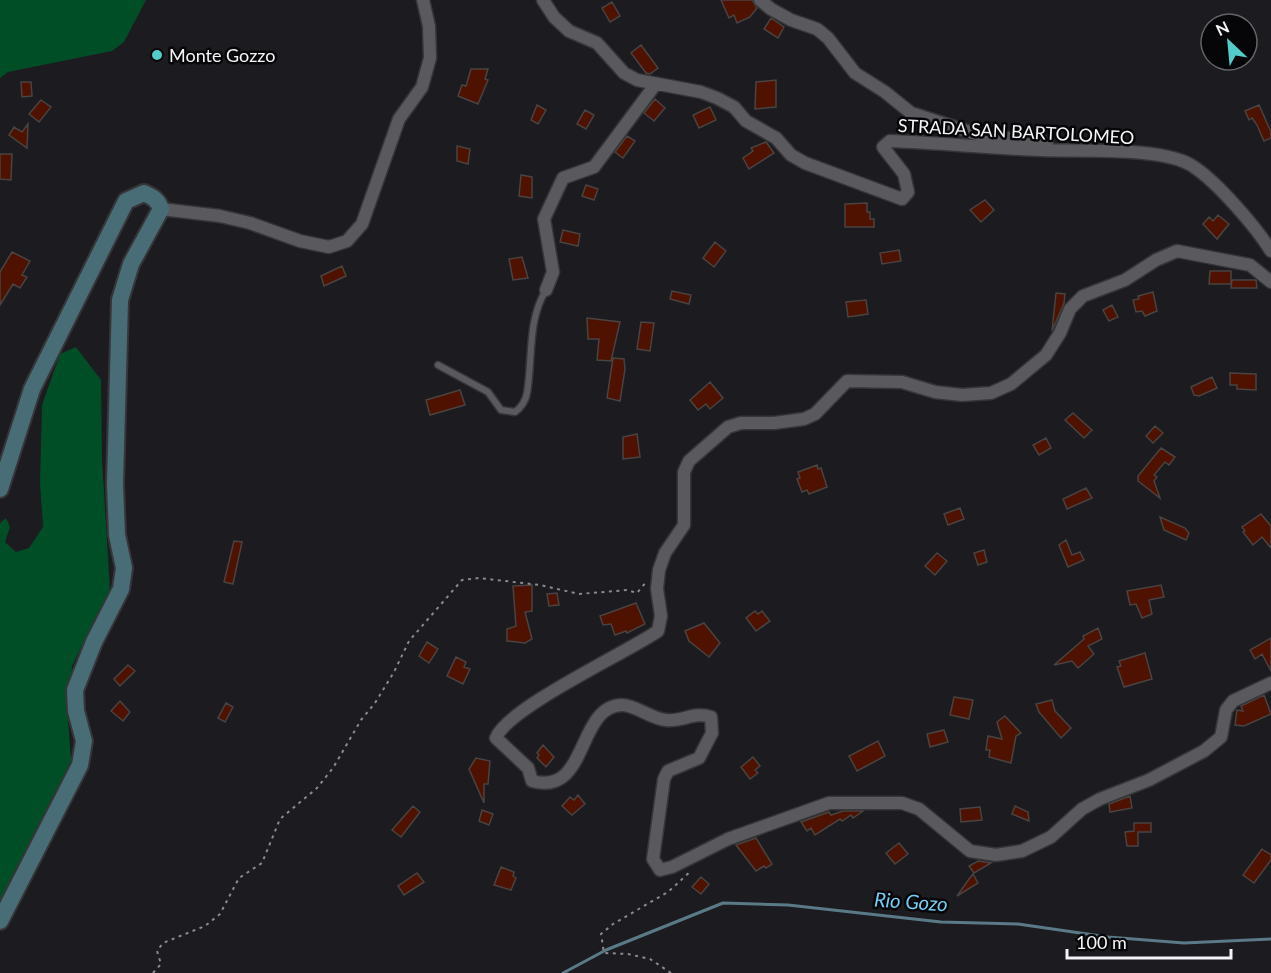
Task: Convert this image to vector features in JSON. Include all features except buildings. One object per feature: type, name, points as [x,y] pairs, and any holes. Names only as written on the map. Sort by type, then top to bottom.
[{"type":"main road","points":[[0,489],[32,389],[126,201],[144,193],[159,202],[161,209],[131,264],[120,300],[115,484],[117,535],[124,568],[121,589],[89,652],[75,690],[76,711],[84,741],[80,765],[0,921]]},
{"type":"street","points":[[161,209],[220,216],[250,223],[300,241],[329,247],[347,241],[362,224],[399,119],[422,87],[430,58],[423,0]]},
{"type":"street","name":"STRADA SAN BARTOLOMEO","points":[[543,0],[554,17],[569,31],[597,43],[624,73],[655,85],[701,92],[717,98],[734,107],[746,121],[776,138],[791,155],[805,163],[902,199],[908,192],[904,174],[884,147],[890,141],[1070,150],[1171,158],[1194,166],[1257,229],[1271,251]]},
{"type":"street","points":[[760,0],[791,20],[818,29],[828,38],[855,73],[885,92],[911,113],[976,134],[1044,143],[1070,150]]},
{"type":"street","points":[[546,290],[553,272],[544,219],[563,178],[594,167],[655,85]]},
{"type":"street","points":[[1271,282],[1250,265],[1177,251],[1156,260],[1125,280],[1083,297],[1070,309],[1060,333],[1046,355],[1011,384],[991,393],[962,395],[935,392],[902,382],[847,381],[815,414],[804,419],[774,423],[741,423],[728,427],[689,461],[684,472],[684,525],[665,553],[659,570],[657,589],[661,616],[657,631],[641,642],[597,664],[531,705],[499,730],[496,738],[528,768],[532,781],[543,784],[563,777],[575,764],[586,734],[609,709],[623,705],[665,720],[699,713],[711,717],[712,733],[699,758],[668,771],[664,779],[653,859],[660,870],[672,867],[728,839],[829,803],[902,803],[919,809],[970,851],[996,855],[1022,851],[1051,837],[1082,809],[1100,799],[1149,780],[1204,752],[1221,737],[1226,710],[1233,701],[1271,683]]},
{"type":"lane","points":[[438,365],[488,393],[501,410],[507,412],[520,408],[527,395],[536,312],[546,290]]},
{"type":"path","points":[[153,973],[161,964],[157,951],[163,943],[205,926],[220,914],[239,878],[262,863],[280,819],[317,788],[333,768],[361,720],[390,680],[410,641],[462,580],[500,580],[540,585],[579,594],[627,590],[636,593],[659,570]]},
{"type":"path","points":[[671,973],[650,959],[628,954],[604,953],[601,934],[613,924],[668,892],[696,867]]},
{"type":"green space","points":[[0,0],[146,0],[124,42],[112,51],[8,72],[0,78]]},
{"type":"green space","points":[[76,347],[101,380],[102,459],[110,591],[72,666],[68,720],[71,760],[56,795],[0,901],[0,523],[6,518],[10,527],[5,542],[16,552],[29,548],[43,527],[40,483],[42,405],[60,354]]},
{"type":"waterway","name":"Rio Gozo","points":[[563,973],[606,950],[723,903],[788,905],[941,922],[1018,924],[1108,937],[1184,943],[1271,939]]},
{"type":"place","name":"Monte Gozzo","points":[[157,55]]}]
